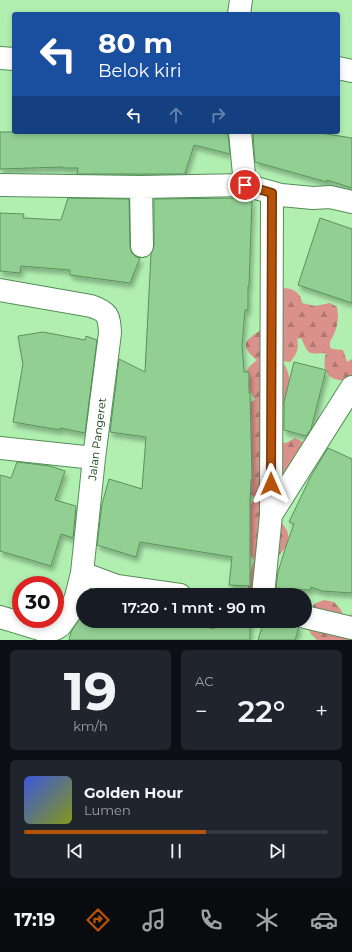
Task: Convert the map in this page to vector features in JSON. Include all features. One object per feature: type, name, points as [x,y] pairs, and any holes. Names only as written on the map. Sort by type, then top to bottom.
[{"type":"street","points":[[239,12],[240,0]]},
{"type":"street","points":[[0,58],[12,59]]},
{"type":"street","points":[[340,68],[352,71]]},
{"type":"street","points":[[240,134],[245,185]]},
{"type":"street","points":[[0,185],[141,187],[245,185],[281,195],[313,198],[330,197],[352,202]]},
{"type":"street","points":[[141,187],[142,246]]},
{"type":"street","points":[[264,588],[271,515],[272,193]]},
{"type":"street","name":"Jalan Pangeret","points":[[0,290],[91,306],[102,310],[109,319],[110,333],[94,458],[82,573],[76,597],[70,612],[60,626],[54,629],[43,630],[0,617]]},
{"type":"street","points":[[271,515],[352,387]]},
{"type":"street","points":[[0,448],[94,458]]},
{"type":"street","points":[[82,573],[117,586],[131,588]]},
{"type":"street","points":[[312,619],[352,628]]},
{"type":"green space","points":[[285,288],[296,292],[299,294],[302,303],[315,306],[330,303],[337,307],[337,324],[330,342],[330,347],[332,349],[343,350],[347,362],[352,359],[352,380],[339,380],[329,376],[326,372],[325,366],[326,353],[309,352],[301,338],[297,339],[298,349],[290,362],[282,361],[289,374],[290,383],[286,403],[281,409],[280,442],[286,443],[295,438],[304,443],[279,520],[287,530],[288,540],[284,549],[276,558],[277,568],[274,584],[272,588],[248,588],[248,580],[254,560],[246,552],[245,509],[251,504],[255,497],[248,493],[248,403],[255,400],[247,384],[246,374],[247,370],[257,360],[249,353],[246,348],[246,343],[249,338],[260,331],[264,326],[281,290]]},
{"type":"green space","points":[[324,600],[334,602],[341,610],[345,620],[350,617],[352,613],[352,640],[317,640],[307,628],[312,628],[312,607],[314,604]]},
{"type":"building","points":[[0,132],[12,132],[12,134],[228,134],[230,154],[194,145],[185,173],[187,174],[77,174],[78,168],[63,167],[0,169]]},
{"type":"building","points":[[327,134],[352,138],[352,188],[327,180],[327,182],[255,162],[254,135]]},
{"type":"building","points":[[68,198],[129,199],[130,247],[132,253],[136,257],[140,258],[130,283],[70,275],[70,270],[21,266],[20,273],[0,271],[0,213],[24,214],[23,218],[61,220]]},
{"type":"building","points":[[243,198],[252,200],[248,310],[245,310],[242,345],[244,372],[249,372],[249,393],[250,392],[252,479],[250,506],[250,586],[229,585],[232,557],[140,542],[136,557],[97,545],[102,504],[109,479],[142,489],[146,437],[110,432],[119,359],[145,372],[151,254],[154,246],[154,199]]},
{"type":"building","points":[[320,218],[352,229],[352,303],[298,285]]},
{"type":"building","points":[[43,332],[85,340],[86,336],[97,340],[85,433],[13,422],[23,364],[18,336]]},
{"type":"building","points":[[294,362],[326,370],[311,429],[306,436],[284,430],[284,402]]},
{"type":"building","points":[[328,448],[352,459],[352,593],[322,591],[311,587],[276,588],[278,572],[294,524],[289,522],[311,476]]},
{"type":"building","points":[[17,462],[50,466],[65,471],[55,500],[76,506],[73,538],[61,534],[51,566],[0,551],[0,475],[11,478]]},
{"type":"building","points":[[76,624],[76,628],[250,628],[250,640],[69,640],[71,632]]},
{"type":"building","points":[[262,628],[299,628],[295,640],[258,640]]},
{"type":"route","points":[[245,185],[272,193],[271,484]]}]
